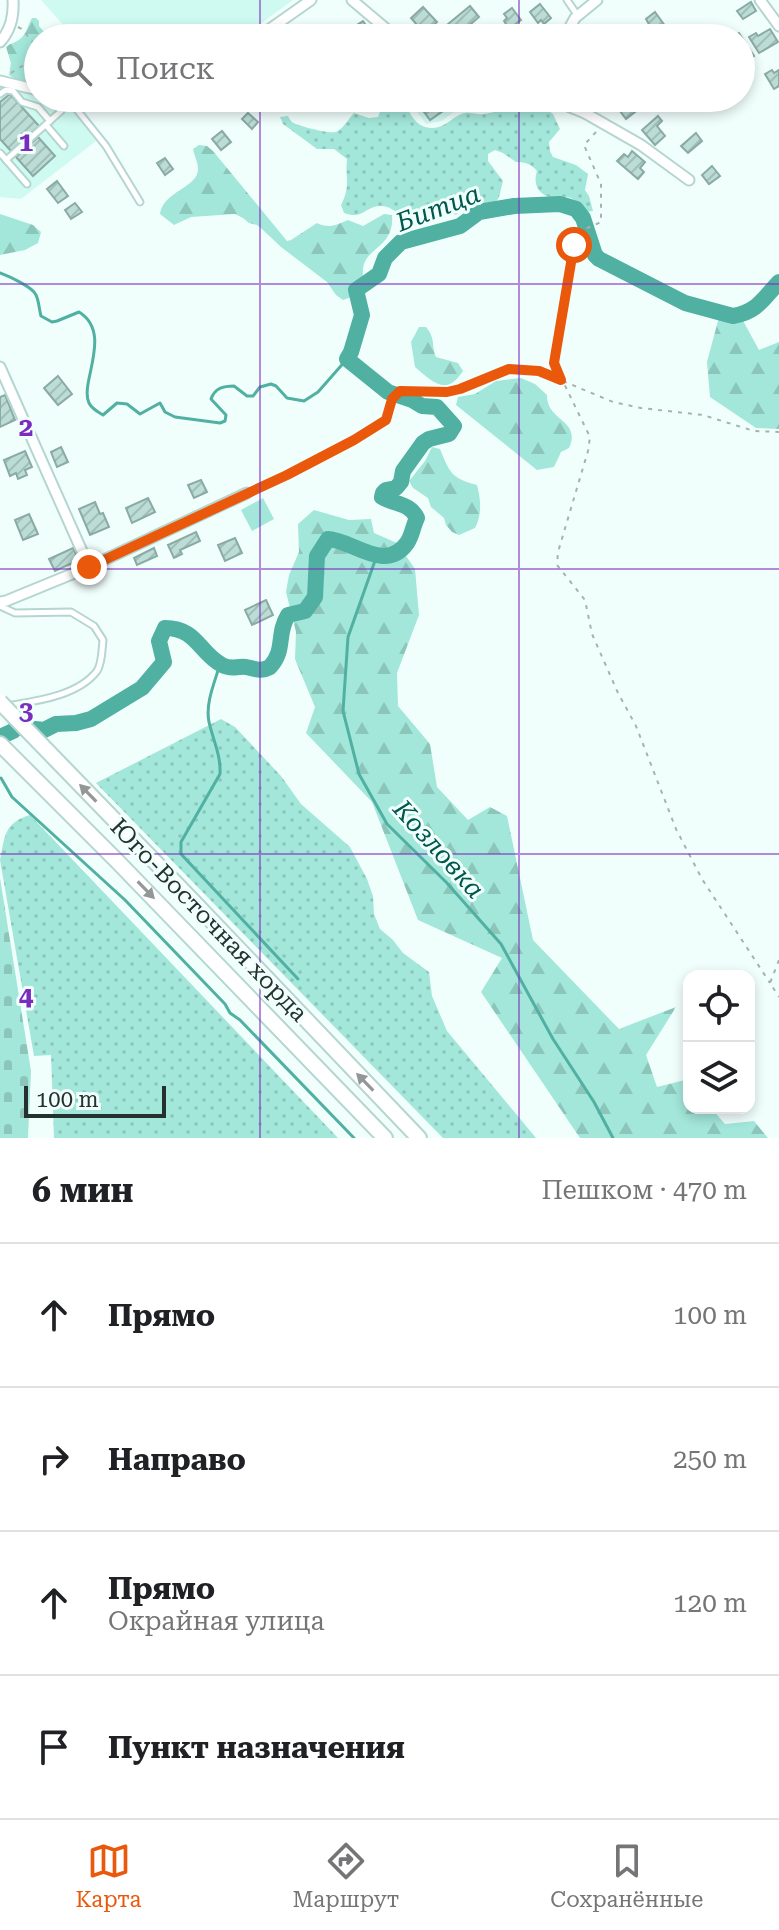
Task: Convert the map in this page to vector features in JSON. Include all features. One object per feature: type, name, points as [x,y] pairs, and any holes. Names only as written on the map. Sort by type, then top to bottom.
[{"type":"main road","name":"Юго-Восточная хорда","points":[[0,704],[419,1138]]},
{"type":"main road","name":"Юго-Восточная хорда","points":[[0,744],[385,1138]]},
{"type":"street","points":[[0,42],[11,23],[13,0]]},
{"type":"street","points":[[277,24],[311,0]]},
{"type":"street","points":[[352,0],[380,24]]},
{"type":"street","points":[[573,24],[597,0]]},
{"type":"street","points":[[760,0],[779,26]]},
{"type":"street","points":[[0,81],[24,87]]},
{"type":"street","points":[[585,113],[641,145],[689,180]]},
{"type":"street","points":[[1,371],[89,567]]},
{"type":"street","points":[[0,604],[89,567],[247,493]]},
{"type":"lane","points":[[567,0],[578,16]]},
{"type":"lane","points":[[0,94],[6,90],[13,91],[24,103]]},
{"type":"lane","points":[[41,112],[64,146]]},
{"type":"lane","points":[[6,160],[60,112]]},
{"type":"lane","points":[[79,112],[106,146],[140,202]]},
{"type":"lane","points":[[0,153],[27,184]]},
{"type":"lane","points":[[0,604],[15,613],[71,612],[94,626],[103,640],[98,670],[76,689],[43,700],[0,704]]},
{"type":"path","points":[[11,23],[24,32]]},
{"type":"path","points":[[13,72],[24,65]]},
{"type":"path","points":[[603,123],[584,145],[601,184],[601,222],[583,230],[574,245],[554,363],[590,437],[557,565],[585,600],[592,634],[636,726],[676,829],[702,879],[779,997]]},
{"type":"path","points":[[247,493],[341,447],[386,420],[392,399],[400,391],[447,392],[509,369],[539,371],[613,402],[703,415],[754,431],[779,432]]},
{"type":"path","points":[[770,983],[779,960]]},
{"type":"shaded area","points":[[41,0],[293,0],[260,24],[62,24]]},
{"type":"shaded area","points":[[0,86],[24,92],[24,112],[75,112],[96,141],[21,199],[0,197]]},
{"type":"shaded area","points":[[417,112],[453,112],[442,121],[426,124]]},
{"type":"green space","points":[[32,18],[39,21],[39,24],[29,24]]},
{"type":"green space","points":[[23,36],[24,83],[9,75],[11,63],[6,47]]},
{"type":"green space","points":[[380,112],[410,112],[417,122],[432,128],[465,113],[550,112],[560,129],[549,142],[550,151],[553,157],[576,165],[588,174],[585,190],[593,211],[585,212],[571,198],[550,197],[542,193],[536,183],[535,169],[495,150],[488,154],[488,161],[503,181],[494,205],[469,204],[456,215],[440,205],[410,218],[385,206],[355,215],[344,213],[341,205],[347,187],[347,159],[334,149],[317,149],[283,124],[280,117],[288,116],[292,122],[307,127],[336,132],[354,113],[369,118],[378,117]]},
{"type":"green space","points":[[199,145],[213,151],[287,241],[317,223],[329,226],[348,220],[363,226],[384,214],[392,215],[388,235],[367,259],[363,275],[352,288],[351,297],[343,300],[336,295],[327,282],[257,225],[235,214],[191,217],[174,225],[160,214],[167,200],[196,175],[198,166],[193,149]]},
{"type":"green space","points":[[0,214],[33,225],[41,232],[38,243],[25,250],[0,255]]},
{"type":"green space","points":[[719,317],[741,317],[759,350],[779,342],[779,429],[756,428],[710,397],[707,362]]},
{"type":"green space","points":[[419,327],[426,327],[429,331],[436,357],[458,363],[463,371],[451,383],[439,384],[415,367],[411,342]]},
{"type":"green space","points":[[521,378],[535,384],[547,395],[548,404],[571,432],[569,448],[561,452],[554,467],[537,470],[456,405],[458,397],[475,394],[496,381]]},
{"type":"green space","points":[[432,447],[440,449],[449,469],[457,477],[477,485],[479,518],[475,528],[459,535],[452,532],[444,518],[431,507],[428,498],[413,488],[409,481]]},
{"type":"green space","points":[[263,498],[274,519],[252,531],[241,510]]},
{"type":"green space","points":[[314,510],[349,520],[371,519],[374,533],[397,543],[415,569],[419,615],[397,673],[398,706],[430,744],[437,787],[468,820],[490,807],[507,816],[533,940],[619,1029],[676,1007],[646,1055],[657,1087],[683,1080],[683,1114],[716,1114],[725,1124],[754,1121],[768,1138],[580,1138],[481,992],[502,958],[418,920],[372,802],[306,733],[315,707],[295,659],[296,632],[286,592],[289,575],[299,552],[298,524]]},
{"type":"green space","points":[[221,719],[235,727],[281,776],[301,804],[350,847],[367,879],[380,929],[403,953],[429,972],[432,996],[447,1031],[536,1138],[443,1138],[96,783]]},
{"type":"green space","points":[[30,815],[338,1138],[54,1138],[51,1055],[34,1056],[0,860],[10,826]]},
{"type":"green space","points":[[0,878],[31,1071],[28,1138],[0,1138]]},
{"type":"building","points":[[751,2],[756,11],[743,19],[737,11]]},
{"type":"building","points":[[540,4],[551,18],[544,24],[541,20],[538,23],[530,12]]},
{"type":"building","points":[[470,6],[479,17],[471,24],[448,24]]},
{"type":"building","points":[[423,7],[437,22],[416,24],[411,18]]},
{"type":"building","points":[[512,8],[521,20],[516,24],[506,24],[504,14]]},
{"type":"building","points":[[655,12],[664,24],[649,24],[646,19]]},
{"type":"building","points":[[770,29],[778,42],[759,53],[755,47],[755,34],[758,36]]},
{"type":"building","points":[[772,70],[774,73],[779,70],[779,86],[774,89],[765,74]]},
{"type":"building","points":[[10,94],[39,126],[11,151],[0,139],[0,102]]},
{"type":"building","points":[[424,112],[442,112],[430,120]]},
{"type":"building","points":[[621,112],[635,112],[626,119]]},
{"type":"building","points":[[248,113],[258,122],[252,129],[242,119]]},
{"type":"building","points":[[658,116],[662,121],[657,126],[665,136],[655,145],[642,130]]},
{"type":"building","points":[[222,131],[231,142],[221,150],[212,139]]},
{"type":"building","points":[[696,133],[702,141],[688,153],[681,146]]},
{"type":"building","points":[[38,137],[55,156],[33,176],[16,157]]},
{"type":"building","points":[[632,151],[645,162],[640,168],[644,172],[638,179],[617,161],[624,154],[628,157]]},
{"type":"building","points":[[165,158],[173,169],[165,175],[157,163]]},
{"type":"building","points":[[712,166],[720,176],[709,184],[702,175]]},
{"type":"building","points":[[57,181],[68,196],[58,203],[47,189]]},
{"type":"building","points":[[75,203],[82,212],[71,219],[65,210]]},
{"type":"building","points":[[58,376],[72,394],[58,405],[44,388]]},
{"type":"building","points":[[5,395],[15,420],[0,427],[0,397]]},
{"type":"building","points":[[61,447],[68,462],[57,467],[51,452]]},
{"type":"building","points":[[25,451],[32,467],[25,470],[27,475],[18,479],[16,473],[10,476],[4,460]]},
{"type":"building","points":[[201,480],[207,492],[194,498],[188,485]]},
{"type":"building","points":[[148,498],[155,512],[132,523],[126,508]]},
{"type":"building","points":[[95,502],[109,527],[90,535],[79,509]]},
{"type":"building","points":[[29,514],[38,534],[23,540],[15,520]]},
{"type":"building","points":[[196,532],[200,541],[180,550],[182,554],[174,558],[168,545]]},
{"type":"building","points":[[235,538],[242,553],[225,561],[218,545]]},
{"type":"building","points":[[73,548],[79,560],[55,571],[49,559]]},
{"type":"building","points":[[154,548],[157,556],[137,565],[134,558]]},
{"type":"building","points":[[266,600],[273,615],[252,625],[245,610]]},
{"type":"waterway","name":"Битца","points":[[0,737],[17,727],[44,730],[56,724],[91,719],[142,688],[164,662],[159,641],[165,628],[184,632],[214,660],[225,666],[261,670],[270,667],[278,654],[288,615],[305,611],[315,597],[317,556],[328,539],[379,556],[398,552],[407,543],[417,518],[407,507],[382,497],[383,493],[396,488],[401,482],[403,471],[423,443],[449,434],[454,426],[437,407],[422,406],[388,392],[347,359],[362,315],[356,290],[379,274],[385,258],[401,242],[460,226],[479,212],[514,206],[560,204],[576,209],[583,218],[599,259],[685,303],[733,316],[754,308],[779,282]]},
{"type":"waterway","points":[[0,273],[34,292],[41,316],[52,322],[79,312],[87,319],[92,327],[95,345],[87,398],[92,407],[103,415],[117,403],[127,404],[140,414],[160,403],[165,412],[175,417],[220,423],[225,421],[226,415],[211,399],[220,388],[234,386],[247,396],[253,396],[260,387],[271,384],[287,398],[304,401],[318,392],[347,359]]},
{"type":"waterway","name":"Козловка","points":[[377,555],[348,637],[343,711],[359,774],[387,824],[446,882],[501,944],[553,1039],[594,1102],[613,1138]]},
{"type":"waterway","points":[[220,664],[208,707],[220,774],[181,842],[181,854],[298,979]]},
{"type":"waterway","points":[[1,778],[12,797],[125,900],[225,1004],[230,1013],[354,1138]]},
{"type":"route","points":[[89,567],[287,475],[354,440],[386,420],[392,399],[400,391],[447,392],[509,369],[539,371],[561,380],[554,363],[574,245]]}]
